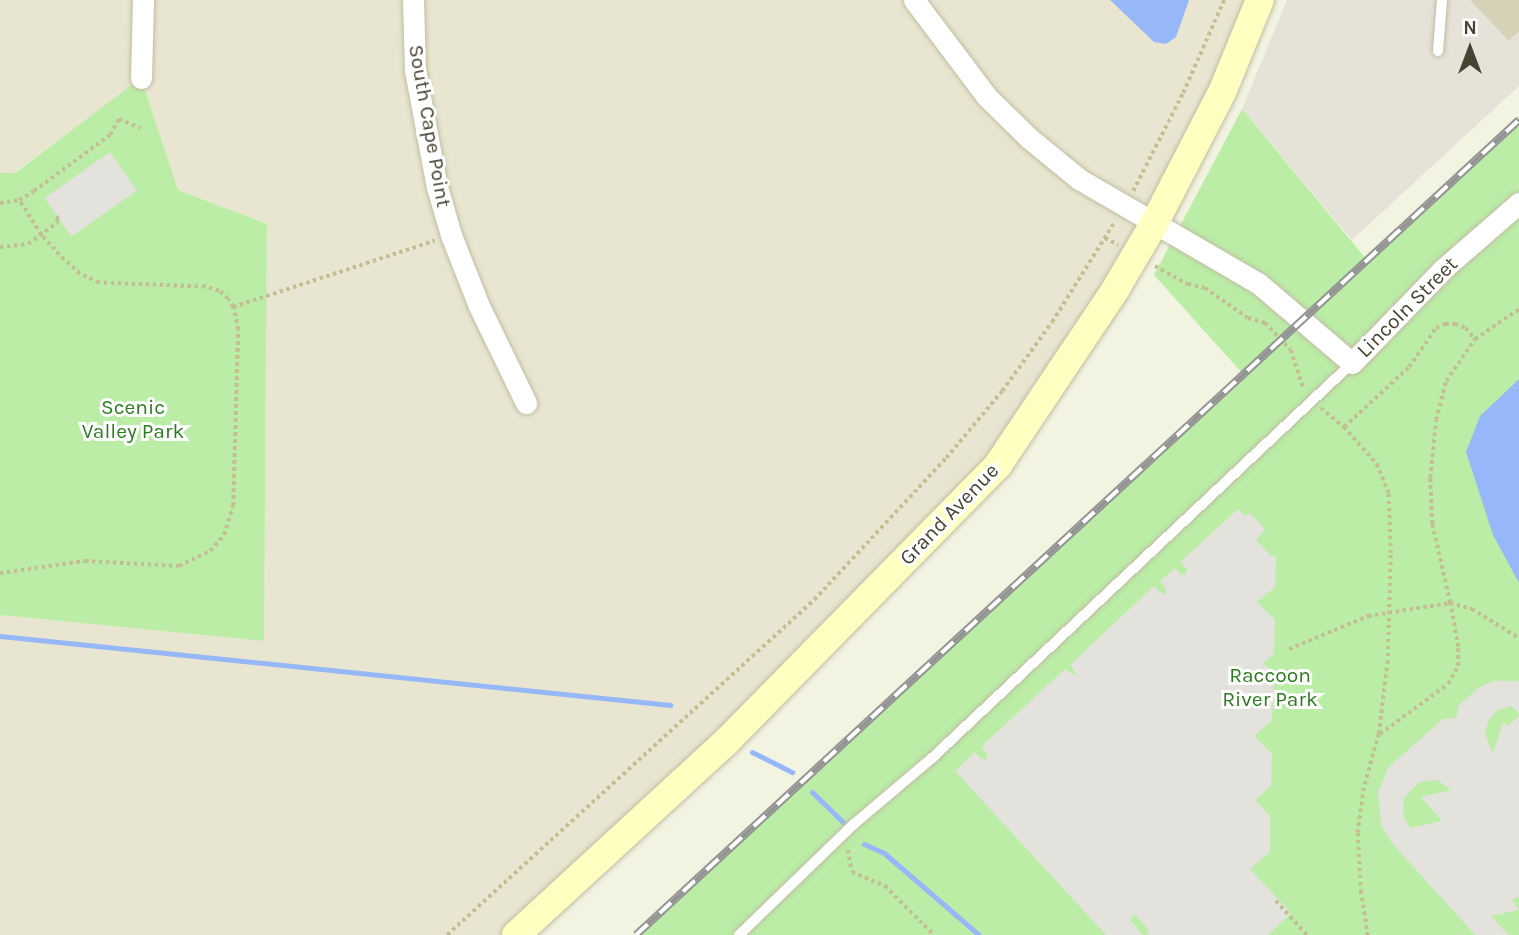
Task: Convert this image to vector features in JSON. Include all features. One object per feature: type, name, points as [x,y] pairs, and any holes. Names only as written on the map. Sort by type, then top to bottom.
[{"type":"main road","name":"Grand Avenue","points":[[516,935],[726,742],[998,465],[1115,290],[1155,222],[1223,90],[1260,0]]},
{"type":"street","points":[[141,78],[143,0]]},
{"type":"street","name":"South Cape Point","points":[[413,0],[415,70],[437,187],[451,235],[479,306],[526,403]]},
{"type":"street","name":"Lincoln Street","points":[[914,0],[987,97],[1028,138],[1079,178],[1258,283],[1352,363],[1444,269],[1519,203]]},
{"type":"lane","points":[[1438,51],[1441,0]]},
{"type":"lane","points":[[739,935],[844,833],[932,758],[1352,363]]},
{"type":"path","points":[[1135,188],[1224,0]]},
{"type":"path","points":[[0,203],[19,200],[110,135],[119,119],[140,128]]},
{"type":"path","points":[[0,573],[85,561],[179,566],[209,551],[224,536],[233,506],[238,330],[233,307],[219,291],[205,286],[99,283],[80,274],[41,235],[19,200]]},
{"type":"path","points":[[0,247],[20,246],[41,235],[58,222],[56,218],[59,217]]},
{"type":"path","points":[[447,935],[814,600],[946,458],[1002,391],[1052,322],[1114,222]]},
{"type":"path","points":[[233,307],[451,235]]},
{"type":"path","points":[[1105,238],[1114,243]]},
{"type":"path","points":[[1379,734],[1436,694],[1453,676],[1458,666],[1458,647],[1450,603],[1432,524],[1432,443],[1440,397],[1446,381],[1475,339],[1519,309]]},
{"type":"path","points":[[1344,427],[1377,464],[1389,494],[1388,661],[1379,734],[1364,788],[1358,832],[1361,891],[1368,935]]},
{"type":"path","points":[[1289,649],[1368,615],[1450,603],[1472,609],[1519,638]]},
{"type":"path","points":[[844,833],[852,872],[885,886],[934,935]]},
{"type":"path","points":[[1276,901],[1307,935]]},
{"type":"shaded area","points":[[0,0],[1260,0],[1223,90],[998,465],[516,935],[0,935],[0,615],[264,641],[267,224],[178,190],[141,79],[14,173],[0,173]]},
{"type":"shaded area","points":[[1287,0],[1519,0],[1519,86],[1352,240],[1242,109]]},
{"type":"shaded area","points":[[110,152],[137,191],[71,236],[44,198]]},
{"type":"shaded area","points":[[1238,509],[1244,516],[1250,513],[1265,529],[1256,540],[1271,556],[1276,556],[1275,587],[1257,602],[1275,620],[1274,654],[1263,663],[1274,673],[1272,720],[1254,736],[1272,754],[1271,786],[1255,800],[1270,816],[1270,852],[1250,869],[1291,913],[1268,935],[1147,935],[1149,930],[1134,914],[1130,920],[1143,935],[1106,935],[955,771],[975,752],[981,759],[987,759],[987,753],[981,747],[1065,669],[1076,676],[1071,664],[1154,586],[1166,594],[1166,588],[1160,581],[1175,568],[1181,575],[1186,574],[1187,569],[1180,562]]},
{"type":"shaded area","points":[[1493,681],[1519,681],[1519,714],[1512,706],[1498,710],[1488,721],[1485,734],[1493,753],[1503,722],[1507,726],[1519,716],[1519,897],[1512,899],[1519,910],[1491,916],[1509,935],[1475,935],[1391,842],[1381,825],[1378,792],[1388,768],[1443,719],[1456,718],[1459,705],[1478,688]],"holes":[[[1439,781],[1451,790],[1421,797],[1442,821],[1410,828],[1403,815],[1404,798],[1418,783]]]},
{"type":"green space","name":"Scenic Valley Park","points":[[141,78],[178,190],[267,224],[264,641],[0,615],[0,173],[15,173]]},
{"type":"green space","name":"Raccoon River Park","points":[[1242,109],[1367,260],[1519,120],[1519,935],[636,935],[1243,374],[1154,275]]},
{"type":"water","points":[[1110,0],[1189,0],[1176,37],[1166,44],[1154,42]]},
{"type":"water","points":[[1519,379],[1519,583],[1493,535],[1466,452],[1480,416]]},
{"type":"building","points":[[1470,0],[1519,0],[1519,31],[1509,41]]},
{"type":"waterway","points":[[0,636],[670,705]]},
{"type":"waterway","points":[[752,752],[792,772]]},
{"type":"waterway","points":[[812,792],[843,822]]},
{"type":"waterway","points":[[864,844],[884,853],[979,935]]},
{"type":"railway","points":[[636,935],[1519,120]]}]
